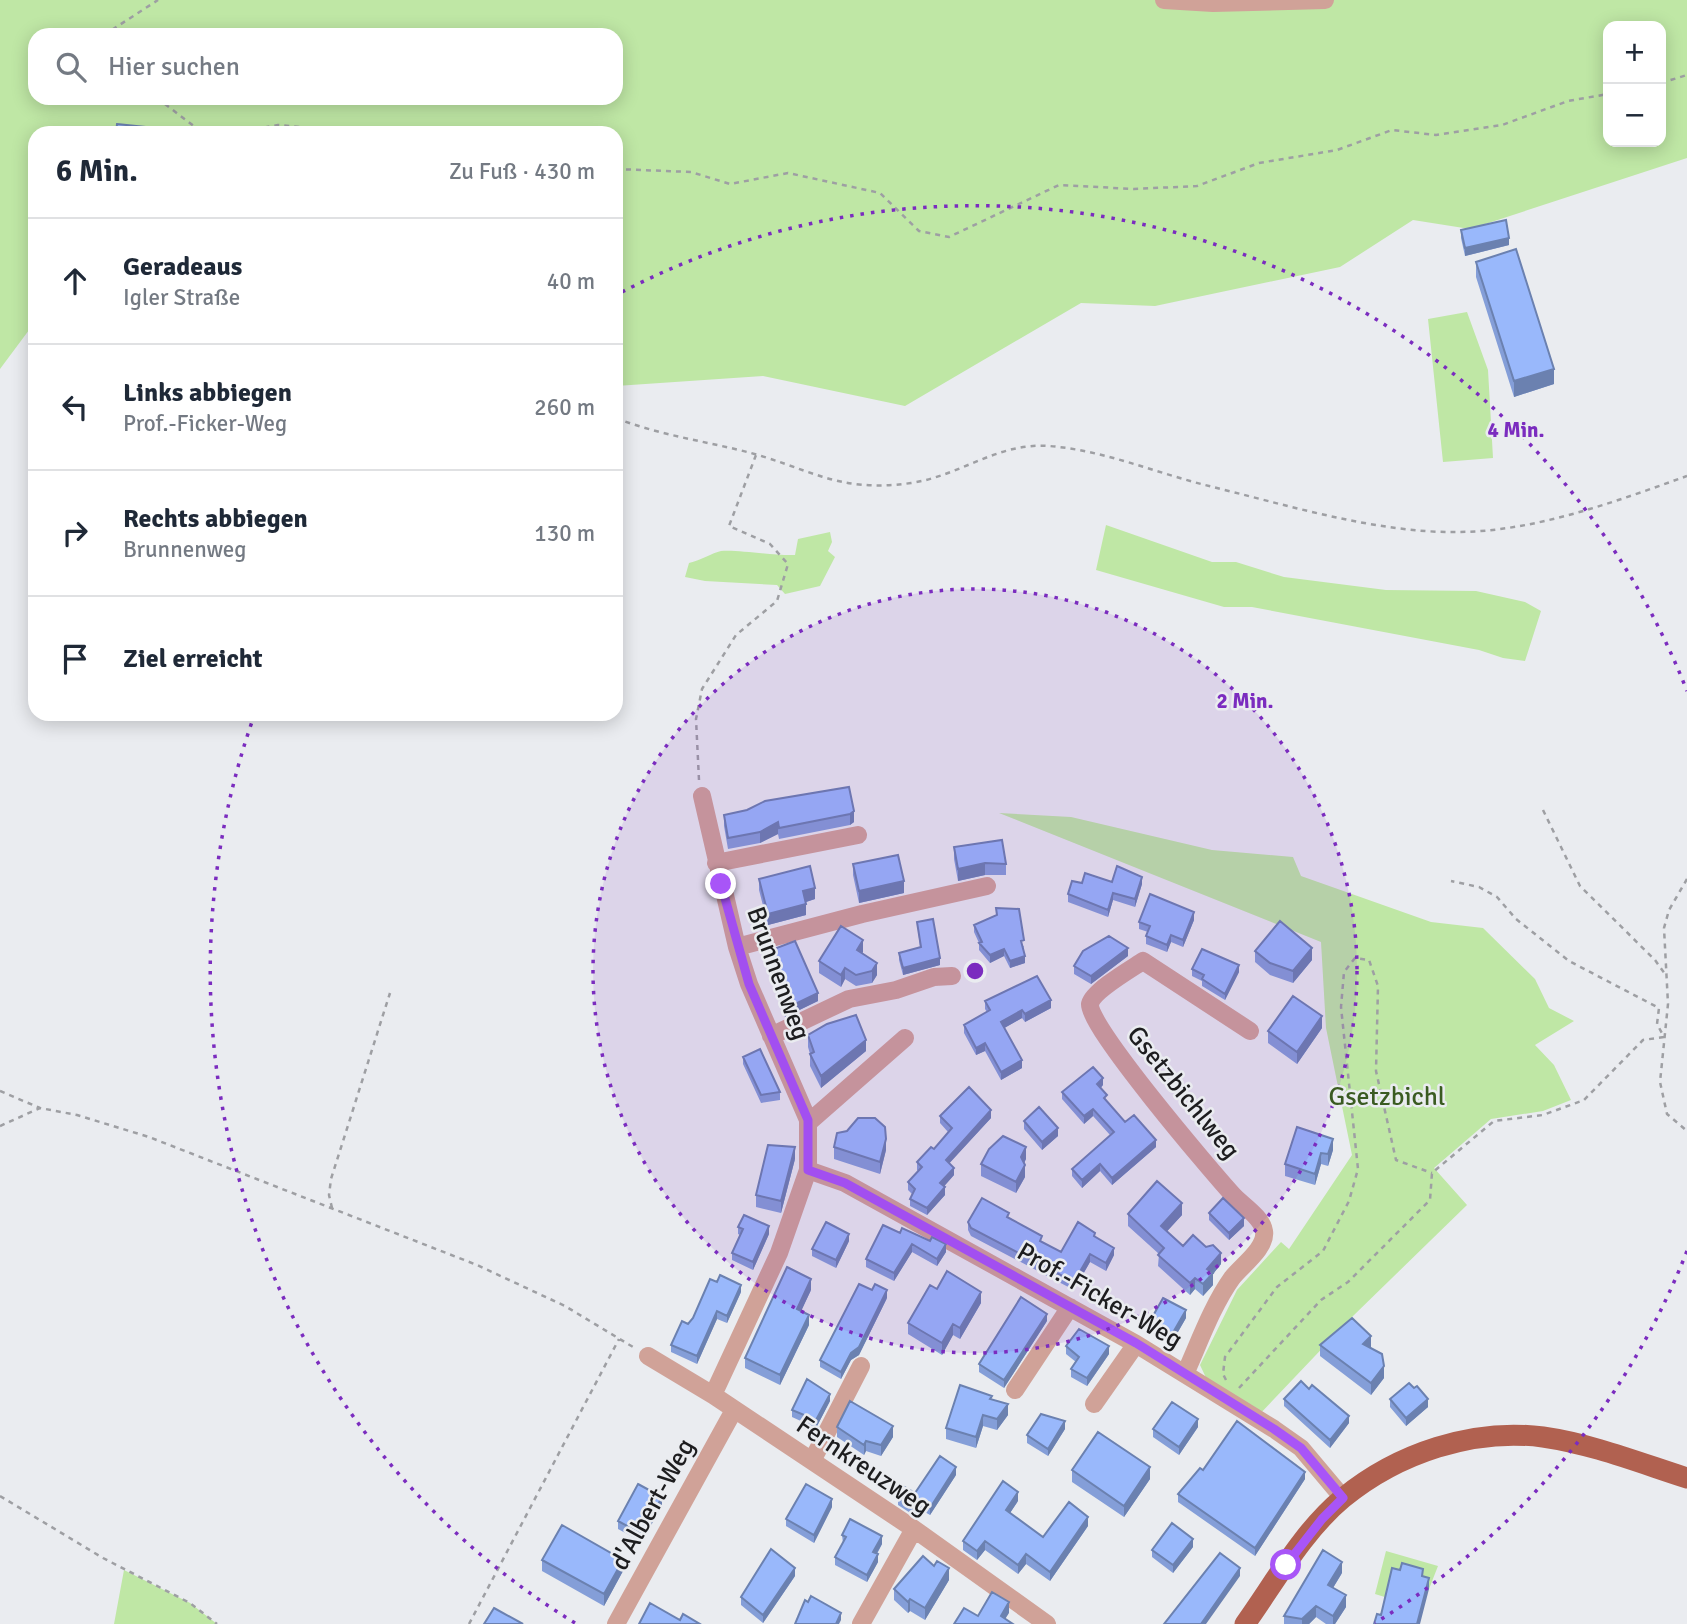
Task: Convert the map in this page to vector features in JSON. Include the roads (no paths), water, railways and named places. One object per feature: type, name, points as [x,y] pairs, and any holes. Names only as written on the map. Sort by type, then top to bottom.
[{"type":"main road","points":[[1245,1624],[1303,1542],[1343,1498],[1410,1457],[1465,1441],[1506,1436],[1567,1441],[1687,1478]]},
{"type":"street","points":[[1164,0],[1213,3],[1325,0]]},
{"type":"street","name":"Brunnenweg","points":[[702,796],[737,947],[808,1123],[808,1170],[779,1253],[713,1395]]},
{"type":"street","points":[[716,863],[858,835]]},
{"type":"street","points":[[737,947],[862,914],[987,886]]},
{"type":"street","name":"Gsetzbichlweg","points":[[1185,1374],[1231,1279],[1263,1242],[1265,1231],[1129,1068],[1093,1019],[1090,1006],[1095,995],[1143,961],[1250,1031]]},
{"type":"street","points":[[771,1036],[849,999],[896,990],[934,977],[953,976]]},
{"type":"street","points":[[808,1123],[905,1038]]},
{"type":"street","name":"Prof.-Ficker-Weg","points":[[808,1170],[845,1183],[1136,1343],[1301,1448],[1343,1498]]},
{"type":"street","points":[[1015,1390],[1070,1307]]},
{"type":"street","points":[[1094,1404],[1136,1343]]},
{"type":"street","name":"Fernkreuzweg","points":[[648,1356],[713,1395],[812,1461],[1047,1624]]},
{"type":"street","points":[[812,1461],[860,1366]]},
{"type":"street","name":"d'Albert-Weg","points":[[616,1624],[734,1410]]},
{"type":"street","points":[[861,1624],[914,1530]]},
{"type":"park label","name":"Gsetzbichl","points":[[1387,1096]]}]
